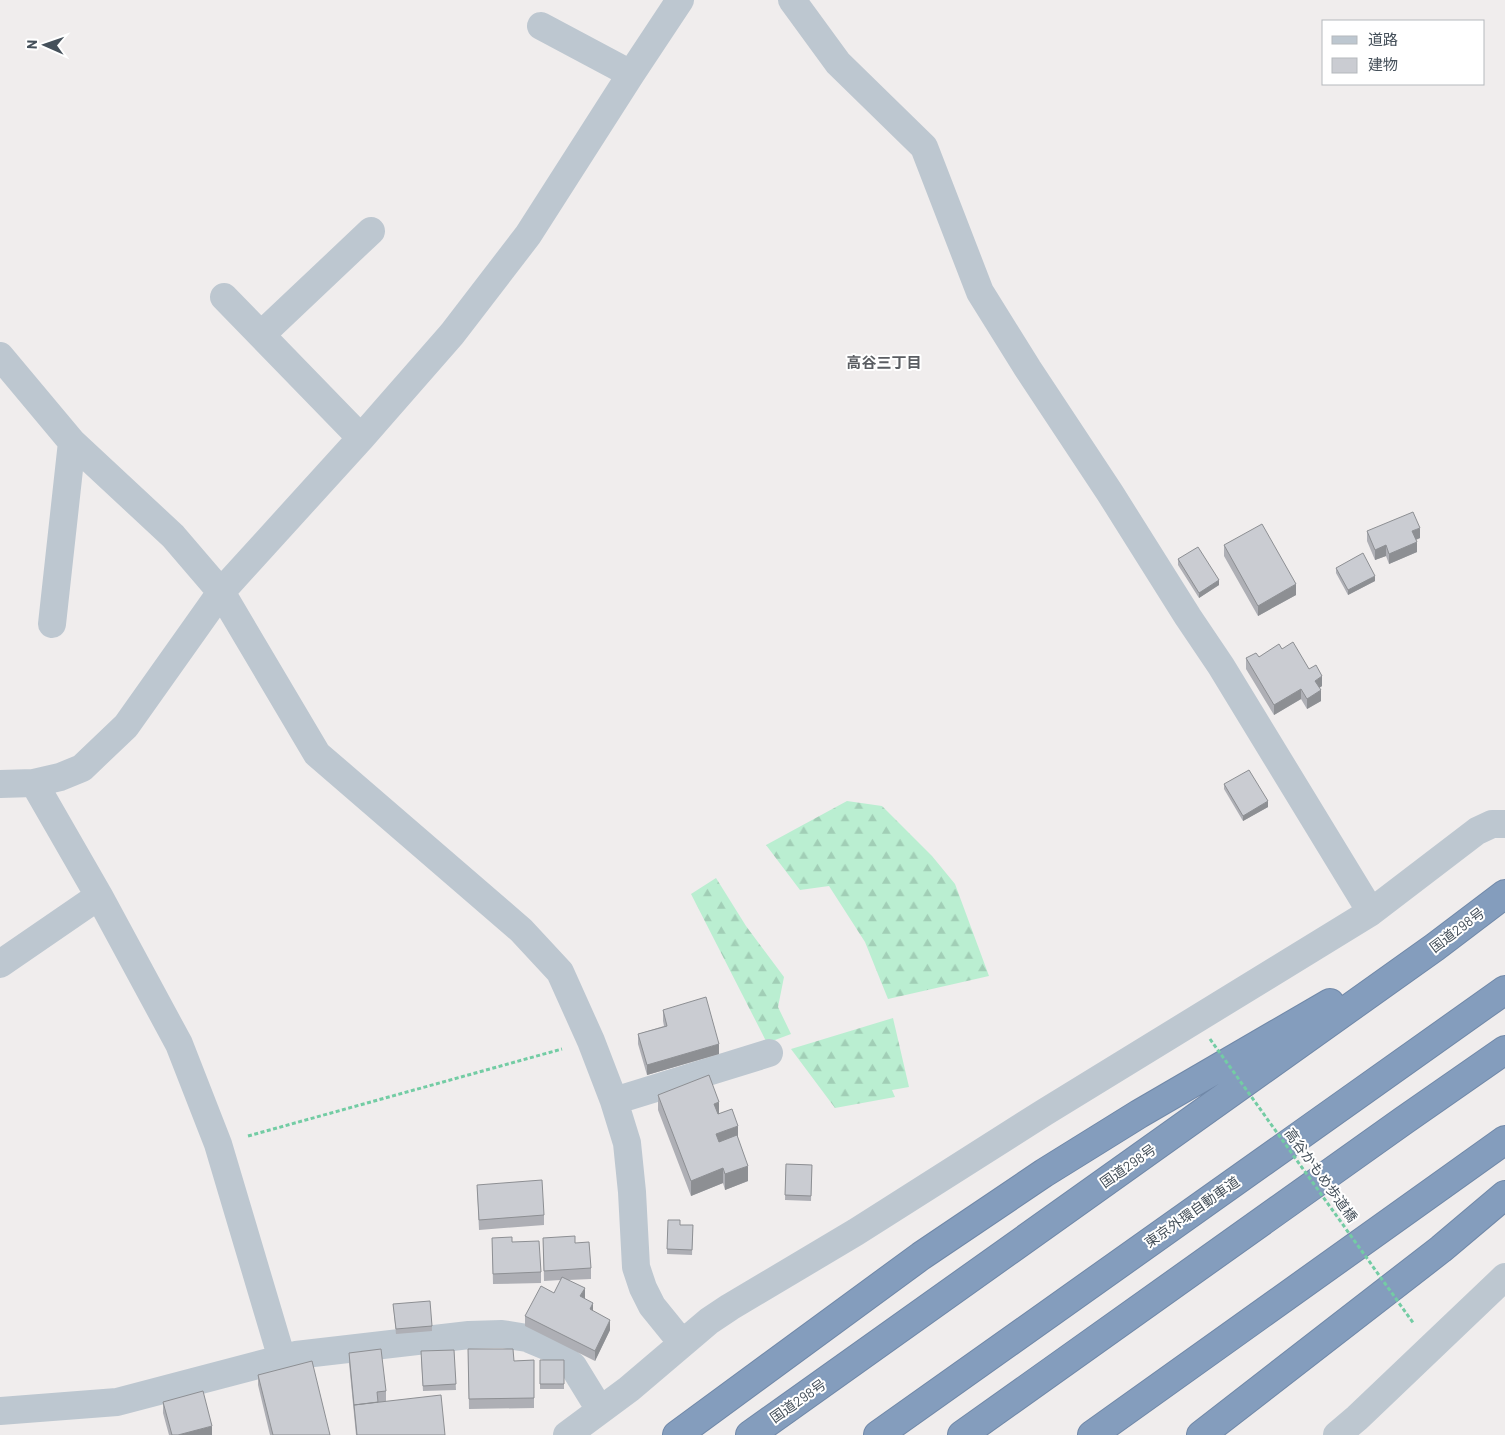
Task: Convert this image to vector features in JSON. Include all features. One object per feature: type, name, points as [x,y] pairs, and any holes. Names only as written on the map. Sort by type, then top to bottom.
[{"type":"highway","name":"国道298号","points":[[750,1435],[1434,947],[1505,894]]},
{"type":"highway","points":[[677,1435],[921,1256],[1044,1174],[1139,1114],[1310,1014],[1434,947]]},
{"type":"highway","name":"東京外環自動車道","points":[[878,1435],[1505,990]]},
{"type":"highway","points":[[962,1435],[1505,1050]]},
{"type":"highway","points":[[1092,1435],[1505,1140]]},
{"type":"highway","points":[[1201,1435],[1441,1249],[1505,1196]]},
{"type":"street","points":[[0,784],[34,783],[60,777],[82,768],[126,726],[221,592],[361,438],[452,334],[528,235],[630,74],[680,0]]},
{"type":"street","points":[[792,0],[838,63],[924,147],[980,292],[1221,666],[1371,912]]},
{"type":"street","points":[[540,26],[630,74]]},
{"type":"street","points":[[261,335],[371,231]]},
{"type":"street","points":[[224,296],[361,438]]},
{"type":"street","points":[[0,356],[72,442],[173,536],[221,592],[317,754],[521,930],[560,972],[591,1041],[614,1101],[627,1143],[636,1267],[652,1306],[682,1343]]},
{"type":"street","points":[[52,624],[72,442]]},
{"type":"street","points":[[34,783],[99,896],[179,1044],[218,1144],[282,1359]]},
{"type":"street","points":[[567,1435],[650,1372],[709,1321],[730,1307],[856,1232],[1046,1112],[1194,1023],[1371,912],[1477,831],[1492,824],[1505,824]]},
{"type":"street","points":[[0,964],[99,896]]},
{"type":"street","points":[[614,1101],[769,1053]]},
{"type":"street","points":[[1336,1435],[1364,1411],[1505,1277]]},
{"type":"street","points":[[0,1411],[117,1402],[296,1355],[469,1335],[502,1334],[527,1338],[551,1348],[573,1366],[600,1410]]},
{"type":"path","name":"高谷かもめ歩道橋","points":[[1210,1039],[1414,1324]]},
{"type":"path","points":[[218,1144],[591,1041]]},
{"type":"green space","points":[[847,801],[882,806],[932,856],[955,884],[989,976],[888,999],[865,942],[829,886],[800,890],[766,845]]},
{"type":"green space","points":[[716,878],[746,926],[784,977],[778,1007],[791,1034],[767,1043],[691,894]]},
{"type":"green space","points":[[893,1018],[909,1087],[892,1090],[895,1097],[835,1108],[791,1049]]},
{"type":"building","points":[[1413,512],[1420,528],[1412,531],[1417,542],[1389,554],[1386,545],[1375,550],[1367,531]]},
{"type":"building","points":[[1262,524],[1296,584],[1258,606],[1224,545]]},
{"type":"building","points":[[1198,547],[1219,580],[1199,593],[1178,559]]},
{"type":"building","points":[[1363,553],[1375,576],[1348,590],[1336,568]]},
{"type":"building","points":[[1293,642],[1309,669],[1316,665],[1322,676],[1315,681],[1321,690],[1307,699],[1301,689],[1274,705],[1246,658],[1256,653],[1259,657],[1279,644],[1282,649]]},
{"type":"building","points":[[1249,770],[1268,801],[1243,816],[1224,784]]},
{"type":"building","points":[[706,997],[719,1044],[647,1065],[638,1034],[667,1026],[663,1010]]},
{"type":"building","points":[[709,1075],[719,1102],[714,1104],[718,1114],[732,1109],[738,1126],[716,1134],[719,1142],[737,1135],[748,1166],[725,1174],[723,1168],[691,1181],[658,1095]]},
{"type":"building","points":[[786,1164],[812,1165],[811,1196],[785,1195]]},
{"type":"building","points":[[542,1180],[544,1215],[479,1220],[477,1185]]},
{"type":"building","points":[[668,1220],[680,1220],[680,1225],[693,1225],[692,1250],[667,1249]]},
{"type":"building","points":[[575,1236],[575,1243],[589,1242],[591,1268],[544,1271],[543,1238]]},
{"type":"building","points":[[512,1237],[512,1242],[539,1241],[541,1272],[493,1274],[492,1238]]},
{"type":"building","points":[[562,1277],[585,1288],[580,1296],[593,1303],[590,1309],[610,1320],[595,1351],[525,1316],[541,1286],[554,1293]]},
{"type":"building","points":[[430,1301],[432,1326],[396,1329],[393,1304]]},
{"type":"building","points":[[381,1349],[386,1391],[377,1392],[378,1402],[354,1405],[349,1353]]},
{"type":"building","points":[[468,1349],[513,1349],[514,1361],[534,1360],[534,1398],[469,1399]]},
{"type":"building","points":[[454,1350],[456,1384],[423,1386],[421,1351]]},
{"type":"building","points":[[540,1360],[564,1360],[564,1384],[540,1384]]},
{"type":"building","points":[[312,1361],[330,1435],[273,1435],[258,1375]]},
{"type":"building","points":[[203,1391],[212,1426],[172,1435],[163,1402]]},
{"type":"building","points":[[441,1395],[445,1435],[357,1435],[354,1405]]},
{"type":"district","name":"高谷三丁目","points":[[884,363]]}]
